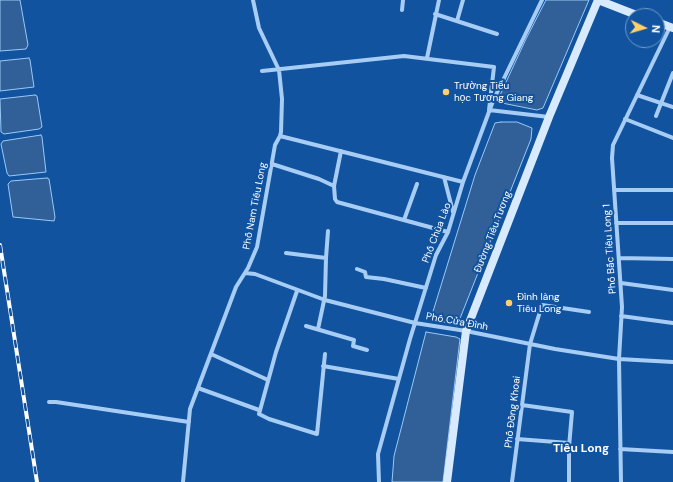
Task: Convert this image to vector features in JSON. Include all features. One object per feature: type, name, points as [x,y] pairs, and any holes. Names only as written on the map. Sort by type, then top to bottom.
[{"type":"street","name":"Phố Nam Tiêu Long","points":[[183,482],[190,409],[236,287],[245,273],[257,247],[275,145],[280,136],[282,99],[279,70],[259,28],[253,0]]},
{"type":"street","points":[[402,10],[403,0]]},
{"type":"street","points":[[427,58],[439,0]]},
{"type":"street","points":[[457,21],[463,0]]},
{"type":"street","name":"Phố Chùa Lào","points":[[379,482],[378,454],[436,255],[448,232],[463,182],[489,110],[542,0]]},
{"type":"street","points":[[598,0],[625,11]]},
{"type":"street","name":"Đường Tiêu Tương","points":[[447,482],[466,331],[549,117],[598,0]]},
{"type":"street","points":[[435,14],[497,34]]},
{"type":"street","name":"Phố Bắc Tiêu Long 1","points":[[621,482],[619,359],[621,316],[619,258],[612,158],[613,145],[672,28]]},
{"type":"street","points":[[262,71],[404,56],[494,67],[489,110],[549,117]]},
{"type":"street","points":[[656,116],[672,77]]},
{"type":"street","points":[[637,96],[673,107]]},
{"type":"street","points":[[625,120],[673,138]]},
{"type":"street","points":[[280,136],[341,150],[463,182]]},
{"type":"street","points":[[341,150],[334,186],[335,199],[337,202],[448,232]]},
{"type":"street","points":[[272,164],[319,179],[334,186]]},
{"type":"street","points":[[444,176],[454,212]]},
{"type":"street","points":[[404,220],[417,184]]},
{"type":"street","points":[[614,190],[673,190]]},
{"type":"street","points":[[616,223],[673,223]]},
{"type":"street","points":[[318,329],[325,300],[328,231]]},
{"type":"street","points":[[286,254],[326,258]]},
{"type":"street","points":[[619,258],[673,259]]},
{"type":"street","points":[[357,269],[365,272],[366,277],[384,279],[426,288]]},
{"type":"street","name":"Phố Cửa Đình","points":[[245,273],[255,274],[297,291],[325,300],[415,323],[619,359],[673,362]]},
{"type":"street","points":[[620,284],[673,290]]},
{"type":"street","points":[[297,291],[276,352],[259,414],[269,419],[317,434],[325,354]]},
{"type":"street","name":"Phố Đồng Khoai","points":[[512,482],[530,344],[542,305],[589,312]]},
{"type":"street","points":[[621,316],[673,323]]},
{"type":"street","points":[[306,326],[354,340],[353,346],[367,350]]},
{"type":"street","points":[[211,354],[268,380]]},
{"type":"street","points":[[323,366],[399,379]]},
{"type":"street","points":[[198,388],[259,410]]},
{"type":"street","points":[[49,402],[189,422]]},
{"type":"street","points":[[522,406],[572,412],[569,443],[569,482]]},
{"type":"street","points":[[517,439],[569,443]]},
{"type":"street","points":[[620,449],[673,452]]},
{"type":"water","points":[[0,0],[20,0],[28,45],[26,49],[0,51]]},
{"type":"water","points":[[546,0],[589,0],[543,108],[537,110],[502,103],[498,101],[501,93]]},
{"type":"water","points":[[29,58],[34,87],[0,91],[0,61]]},
{"type":"water","points":[[37,96],[42,127],[39,129],[4,134],[1,132],[0,99]]},
{"type":"water","points":[[517,122],[532,128],[531,139],[457,326],[431,318],[475,175],[495,123]]},
{"type":"water","points":[[41,135],[46,172],[9,176],[7,173],[1,144],[3,141]]},
{"type":"water","points":[[49,179],[55,217],[54,221],[13,217],[8,184],[11,181]]},
{"type":"water","points":[[426,332],[460,339],[443,482],[392,482],[394,456]]},
{"type":"railway","points":[[0,245],[37,482]]},
{"type":"place","name":"Trường Tiểu học Tương Giang","points":[[446,92]]},
{"type":"place","name":"Đình làng Tiêu Long","points":[[509,303]]},
{"type":"district","name":"Tiêu Long","points":[[581,449]]}]
